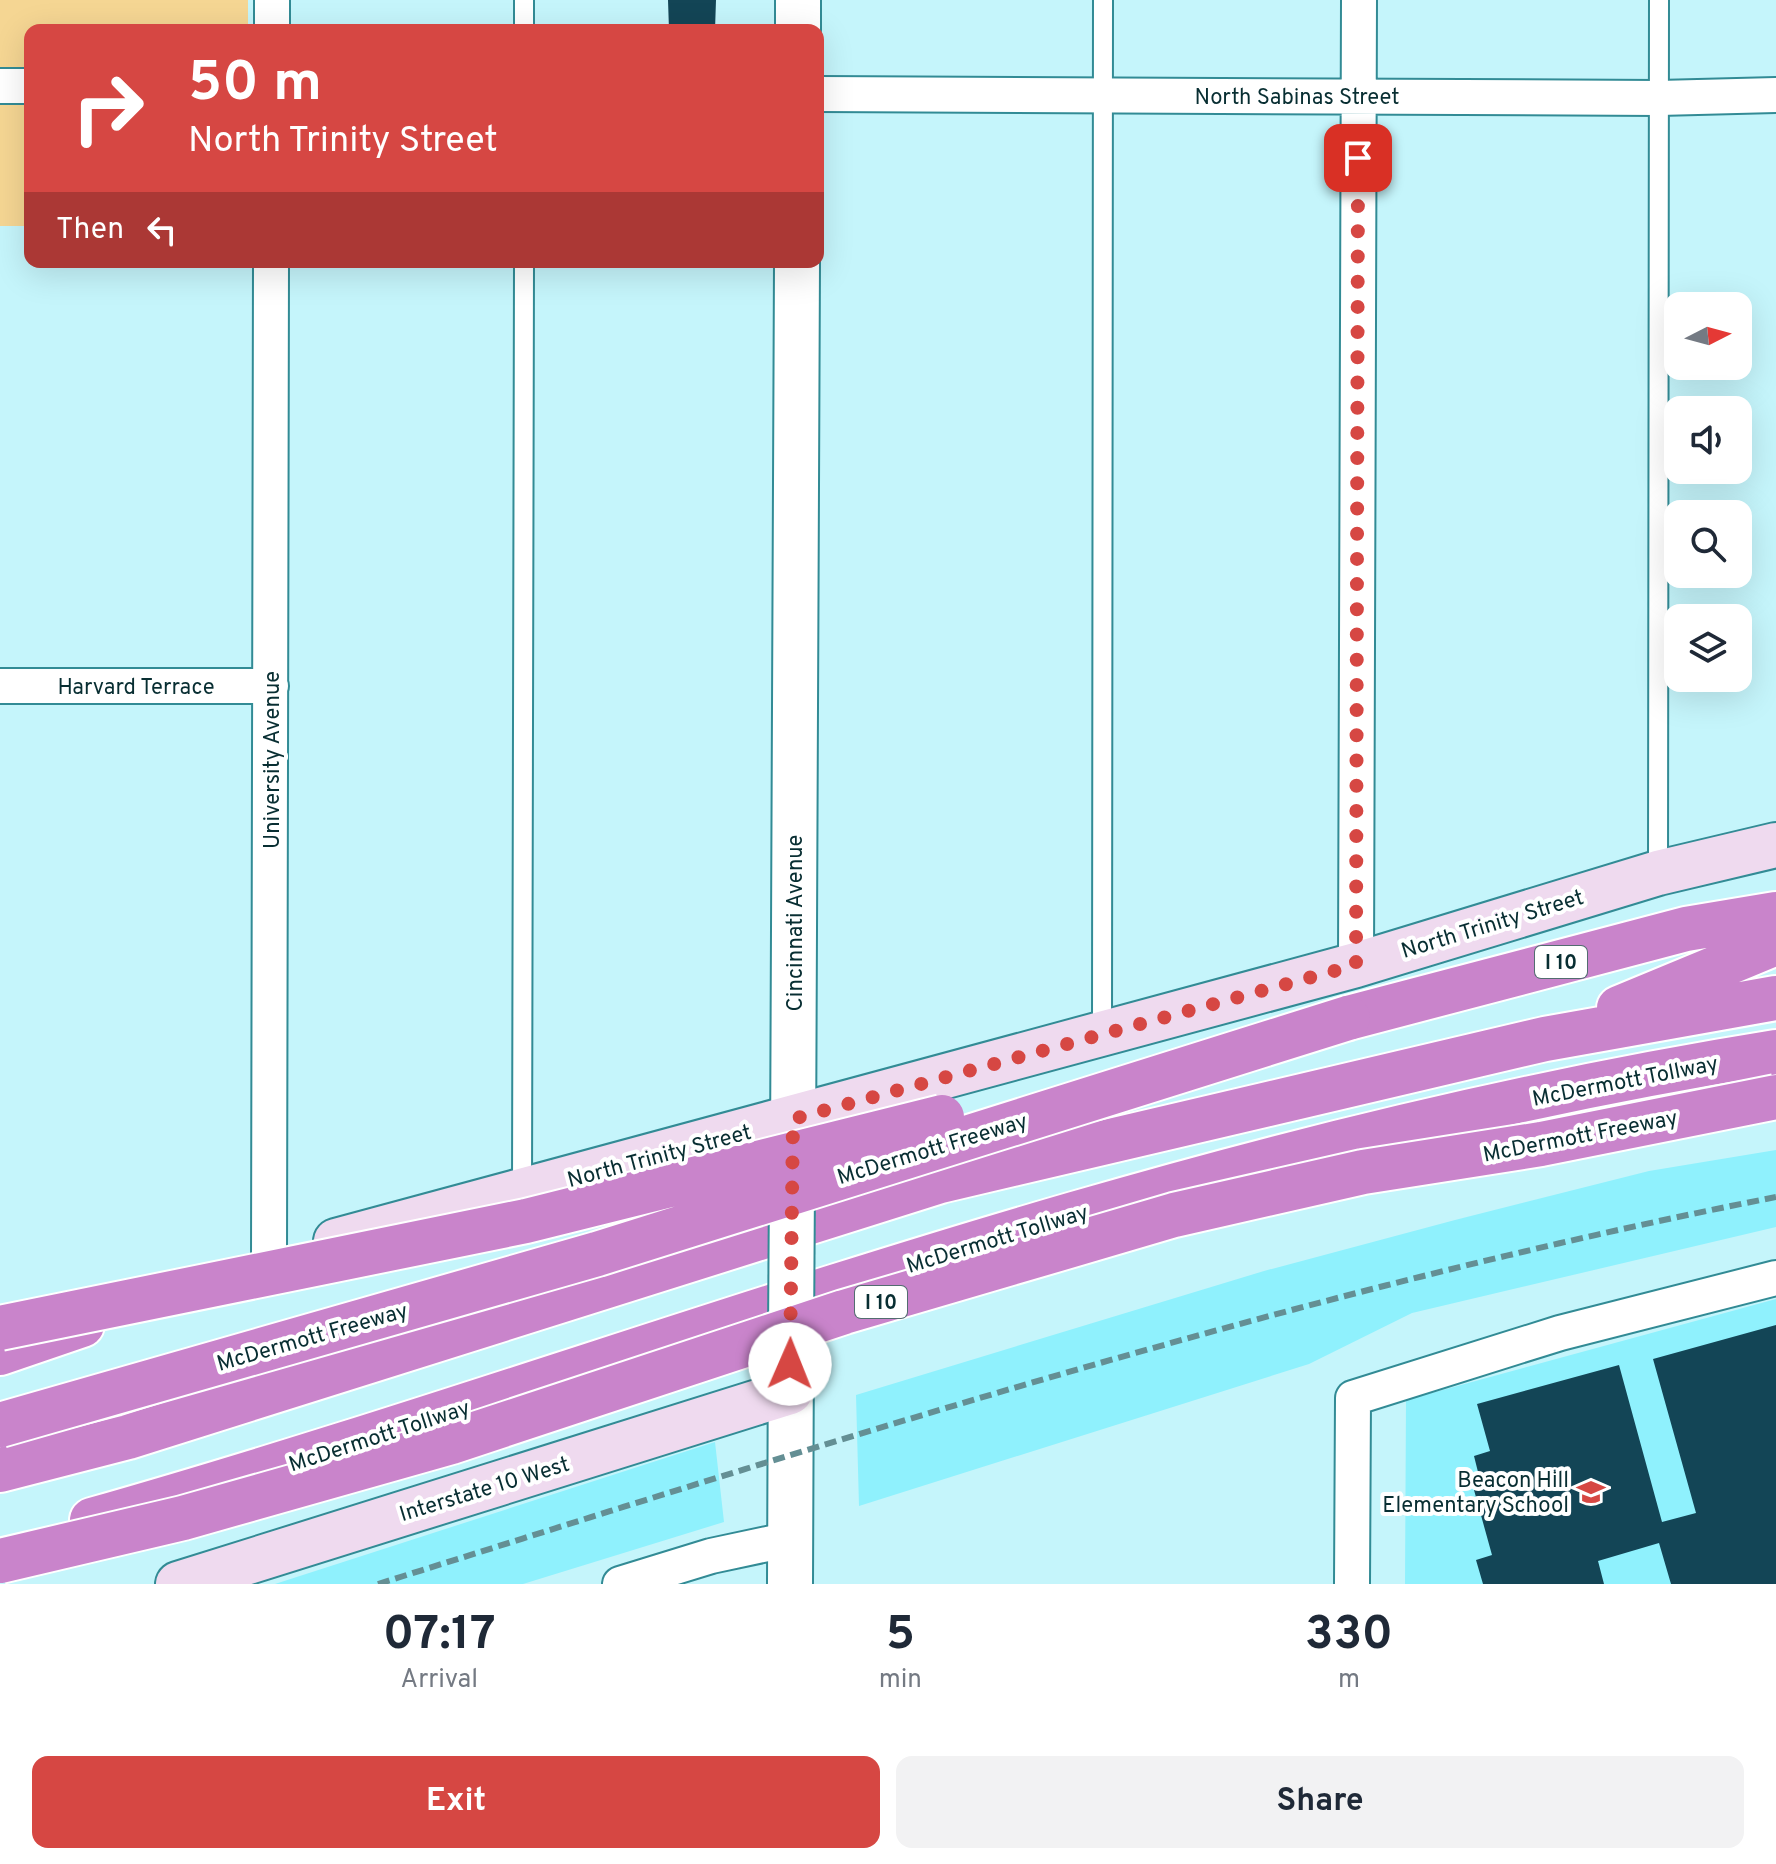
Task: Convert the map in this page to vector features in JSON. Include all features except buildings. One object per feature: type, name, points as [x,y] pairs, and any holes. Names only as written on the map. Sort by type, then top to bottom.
[{"type":"highway","name":"McDermott Freeway","points":[[0,1425],[597,1254],[1348,1018],[1686,929],[1776,914]]},
{"type":"highway","points":[[1545,1039],[1776,943]]},
{"type":"highway","points":[[0,1470],[128,1437],[940,1181],[1545,1039],[1776,998]]},
{"type":"highway","points":[[0,1328],[526,1221],[1348,1018]]},
{"type":"highway","name":"McDermott Tollway","points":[[0,1541],[92,1520],[301,1460],[1076,1213],[1361,1137],[1521,1100],[1704,1063],[1776,1054]]},
{"type":"highway","name":"McDermott Freeway","points":[[0,1561],[183,1518],[420,1451],[844,1312],[1174,1215],[1363,1172],[1541,1144],[1776,1097]]},
{"type":"highway","points":[[0,1353],[269,1259]]},
{"type":"main road","name":"North Trinity Street","points":[[0,1317],[269,1259],[1102,1035],[1356,965],[1658,873],[1776,845]]},
{"type":"main road","name":"Interstate 10 West","points":[[178,1584],[790,1392]]},
{"type":"street","points":[[272,0],[272,24]]},
{"type":"street","points":[[798,0],[798,24]]},
{"type":"street","points":[[1356,965],[1359,0]]},
{"type":"street","points":[[0,86],[24,86]]},
{"type":"street","name":"North Sabinas Street","points":[[824,94],[1659,98],[1776,95]]},
{"type":"street","name":"University Avenue","points":[[269,1259],[271,268]]},
{"type":"street","name":"Cincinnati Avenue","points":[[790,1584],[797,268]]},
{"type":"street","name":"Harvard Terrace","points":[[0,686],[271,686]]},
{"type":"street","points":[[1352,1584],[1353,1398],[1560,1333],[1776,1278]]},
{"type":"street","points":[[620,1584],[711,1556],[791,1539]]},
{"type":"lane","points":[[524,0],[524,24]]},
{"type":"lane","points":[[1102,1035],[1103,0]]},
{"type":"lane","points":[[1658,873],[1659,0]]},
{"type":"lane","points":[[522,1191],[524,268]]},
{"type":"shaded area","points":[[0,0],[248,0],[248,24],[24,24],[24,226],[0,226]]},
{"type":"shaded area","points":[[1776,1150],[1776,1227],[1412,1313],[1309,1364],[859,1506],[856,1395],[1264,1271],[1455,1220],[1649,1171]]},
{"type":"shaded area","name":"Beacon Hill Elementary School","points":[[1776,1299],[1776,1584],[1405,1584],[1406,1400]]},
{"type":"shaded area","points":[[715,1442],[724,1522],[523,1584],[275,1584]]},
{"type":"railway","points":[[378,1584],[898,1422],[1247,1322],[1599,1234],[1776,1197]]},
{"type":"place","name":"Beacon Hill Elementary School","points":[[1591,1492]]},
{"type":"route","points":[[790,1364],[793,1119],[1356,965],[1358,158]]}]
